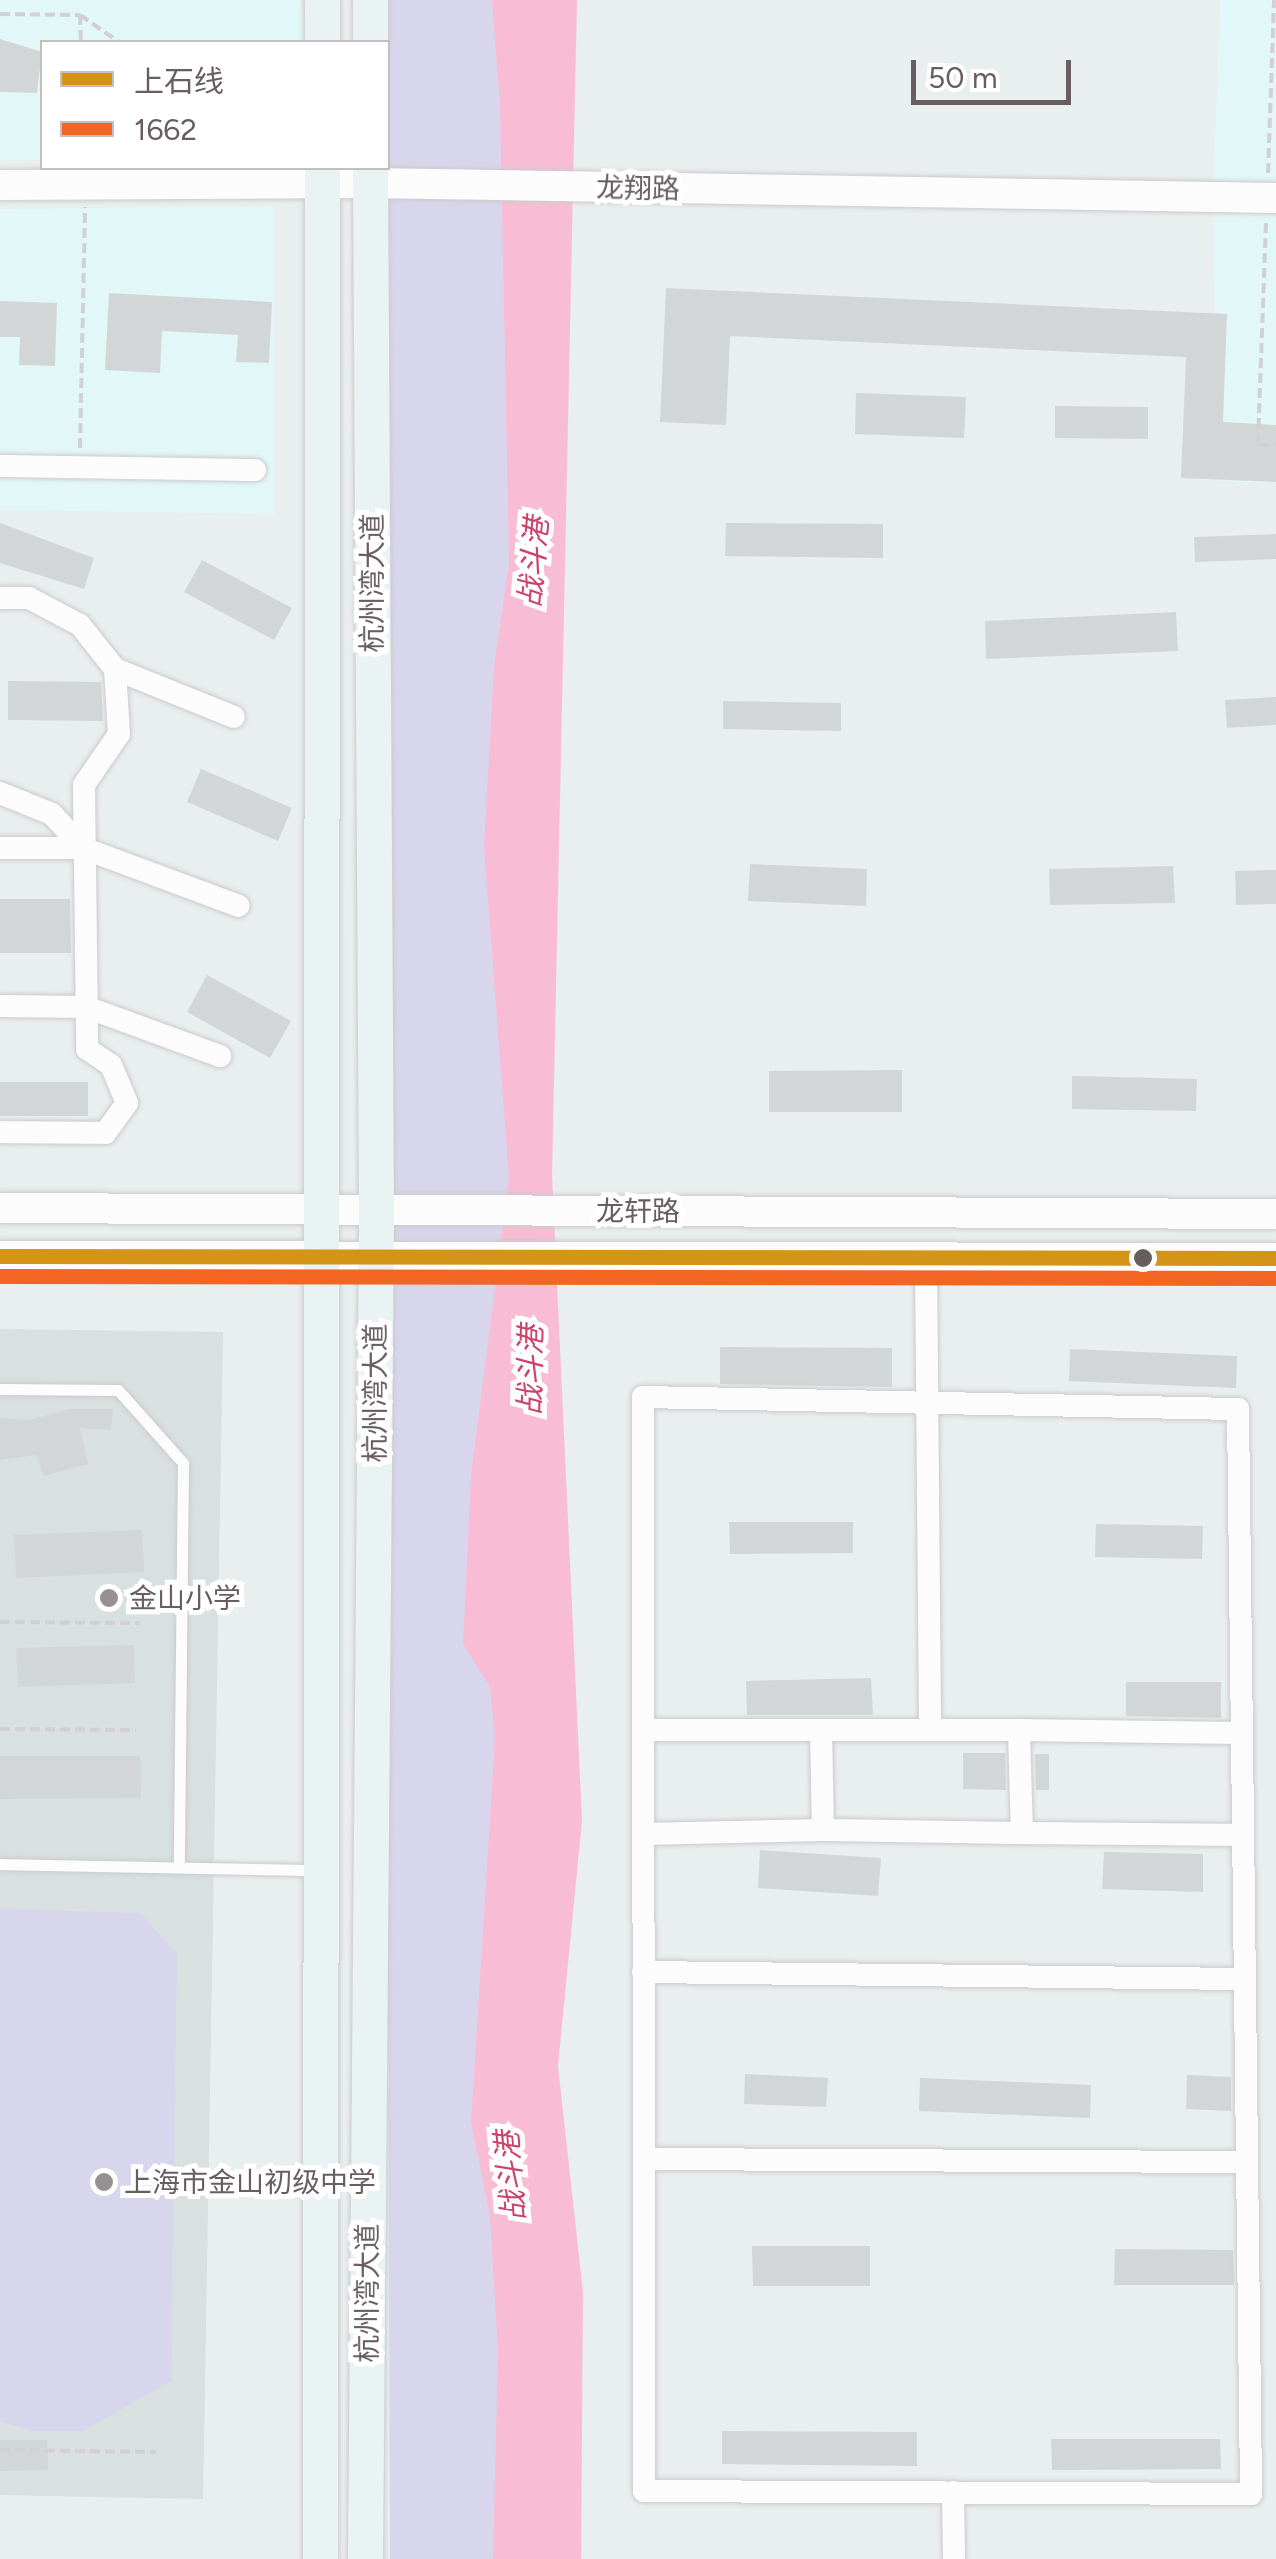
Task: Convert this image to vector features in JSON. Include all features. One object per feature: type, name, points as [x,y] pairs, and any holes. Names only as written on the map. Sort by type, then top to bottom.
[{"type":"main road","points":[[322,0],[322,40]]},
{"type":"main road","points":[[370,0],[370,40]]},
{"type":"main road","name":"杭州湾大道","points":[[365,2559],[376,1255],[370,175]]},
{"type":"main road","name":"杭州湾大道","points":[[320,2559],[322,176]]},
{"type":"street","name":"龙翔路","points":[[0,185],[370,175],[458,185],[1272,198]]},
{"type":"street","points":[[0,466],[255,470]]},
{"type":"street","points":[[0,598],[29,598],[80,625],[115,668],[234,717]]},
{"type":"street","points":[[0,1132],[105,1133],[127,1104],[112,1065],[87,1049],[84,785],[119,734],[115,668]]},
{"type":"street","points":[[0,792],[52,814],[83,848]]},
{"type":"street","points":[[0,848],[83,848],[239,906]]},
{"type":"street","points":[[0,1006],[86,1007],[220,1056]]},
{"type":"street","name":"龙轩路","points":[[0,1208],[1276,1214]]},
{"type":"street","points":[[0,1256],[324,1254],[926,1262],[1276,1258]]},
{"type":"street","points":[[926,1262],[930,1730]]},
{"type":"street","points":[[643,1397],[929,1405],[1238,1409],[1251,2494],[644,2491],[643,1397]]},
{"type":"street","points":[[643,1730],[1242,1733]]},
{"type":"street","points":[[821,1730],[823,1830]]},
{"type":"street","points":[[1019,1730],[1022,1833]]},
{"type":"street","points":[[643,1834],[823,1830],[1243,1836]]},
{"type":"street","points":[[643,1972],[1245,1979]]},
{"type":"street","points":[[644,2159],[1247,2162]]},
{"type":"street","points":[[953,2492],[954,2559]]},
{"type":"lane","points":[[0,1389],[118,1390],[183,1463],[180,1867]]},
{"type":"lane","points":[[0,1864],[321,1870]]},
{"type":"path","points":[[1274,0],[1272,198],[1258,444],[1276,445]]},
{"type":"path","points":[[0,14],[80,16],[116,40]]},
{"type":"path","points":[[80,16],[81,40]]},
{"type":"path","points":[[80,467],[85,184]]},
{"type":"path","points":[[0,1622],[140,1622]]},
{"type":"path","points":[[0,1729],[136,1730]]},
{"type":"path","points":[[0,2450],[156,2452]]},
{"type":"shaded area","points":[[0,0],[300,0],[311,40],[40,40],[40,160],[0,160]]},
{"type":"shaded area","points":[[381,0],[497,0],[517,566],[517,1180],[498,1689],[497,2219],[509,2432],[500,2559],[390,2559],[382,170],[390,170],[390,40],[381,40]]},
{"type":"shaded area","points":[[1220,0],[1276,0],[1276,483],[1218,481],[1213,197]]},
{"type":"shaded area","points":[[274,206],[274,514],[0,510],[0,209]]},
{"type":"shaded area","points":[[0,1329],[223,1332],[203,2499],[0,2495]]},
{"type":"shaded area","name":"上海市金山初级中学","points":[[0,1909],[140,1913],[177,1954],[171,2381],[83,2431],[33,2431],[0,2421]]},
{"type":"water","name":"战斗港","points":[[492,0],[577,0],[552,1176],[582,1821],[558,2066],[583,2292],[581,2559],[493,2559],[498,2351],[490,2217],[471,2122],[495,1738],[490,1687],[463,1644],[471,1476],[509,1178],[484,847],[494,666],[509,563],[500,106]]},
{"type":"building","points":[[0,39],[40,51],[37,93],[0,92]]},
{"type":"building","points":[[666,288],[1227,314],[1223,422],[1276,425],[1276,482],[1181,478],[1186,357],[730,336],[726,425],[660,422]]},
{"type":"building","points":[[109,293],[272,302],[269,363],[236,362],[238,335],[162,331],[160,373],[105,370]]},
{"type":"building","points":[[0,301],[57,303],[55,366],[19,365],[20,337],[0,337]]},
{"type":"building","points":[[856,393],[966,397],[964,438],[855,434]]},
{"type":"building","points":[[1055,406],[1148,407],[1148,439],[1055,438]]},
{"type":"building","points":[[0,523],[94,558],[84,589],[0,563]]},
{"type":"building","points":[[726,523],[883,524],[883,558],[725,556]]},
{"type":"building","points":[[1276,534],[1276,559],[1195,562],[1194,537]]},
{"type":"building","points":[[202,560],[292,608],[274,640],[184,592]]},
{"type":"building","points":[[1176,612],[1178,651],[986,659],[985,621]]},
{"type":"building","points":[[8,681],[101,682],[103,721],[8,720]]},
{"type":"building","points":[[1276,697],[1276,725],[1227,728],[1225,700]]},
{"type":"building","points":[[723,701],[841,703],[841,731],[723,729]]},
{"type":"building","points":[[201,769],[292,808],[278,841],[187,802]]},
{"type":"building","points":[[750,864],[867,869],[866,906],[748,901]]},
{"type":"building","points":[[1173,866],[1175,903],[1050,905],[1049,869]]},
{"type":"building","points":[[1276,870],[1276,904],[1236,905],[1235,871]]},
{"type":"building","points":[[0,899],[70,899],[71,953],[0,953]]},
{"type":"building","points":[[207,975],[291,1021],[270,1058],[187,1012]]},
{"type":"building","points":[[902,1070],[902,1112],[769,1112],[769,1071]]},
{"type":"building","points":[[1072,1076],[1197,1079],[1196,1111],[1072,1109]]},
{"type":"building","points":[[0,1082],[88,1082],[88,1116],[0,1116]]},
{"type":"building","points":[[720,1347],[892,1348],[892,1387],[720,1384]]},
{"type":"building","points":[[1070,1349],[1237,1356],[1236,1388],[1069,1381]]},
{"type":"building","points":[[68,1409],[113,1409],[111,1430],[80,1428],[88,1464],[44,1476],[36,1455],[0,1460],[0,1418],[30,1420]]},
{"type":"building","points":[[729,1522],[853,1522],[853,1553],[730,1554]]},
{"type":"building","points":[[1096,1524],[1203,1526],[1202,1559],[1095,1557]]},
{"type":"building","points":[[142,1530],[144,1572],[16,1578],[14,1535]]},
{"type":"building","points":[[134,1645],[135,1683],[18,1687],[16,1648]]},
{"type":"building","points":[[871,1678],[873,1715],[747,1715],[746,1681]]},
{"type":"building","points":[[1126,1682],[1221,1682],[1221,1718],[1126,1716]]},
{"type":"building","points":[[963,1753],[1005,1753],[1006,1790],[963,1789]]},
{"type":"building","points":[[1035,1754],[1049,1754],[1049,1790],[1036,1790]]},
{"type":"building","points":[[0,1756],[140,1756],[141,1798],[0,1799]]},
{"type":"building","points":[[760,1850],[881,1858],[878,1896],[758,1888]]},
{"type":"building","points":[[1104,1852],[1203,1854],[1203,1892],[1102,1889]]},
{"type":"building","points":[[745,2074],[828,2078],[826,2107],[744,2104]]},
{"type":"building","points":[[1187,2075],[1231,2077],[1231,2111],[1186,2109]]},
{"type":"building","points":[[920,2078],[1091,2085],[1090,2118],[919,2111]]},
{"type":"building","points":[[752,2246],[870,2246],[870,2286],[753,2286]]},
{"type":"building","points":[[1115,2249],[1233,2250],[1234,2285],[1114,2285]]},
{"type":"building","points":[[722,2431],[917,2432],[917,2466],[722,2464]]},
{"type":"building","points":[[1051,2439],[1220,2439],[1221,2469],[1052,2470]]},
{"type":"building","points":[[0,2440],[47,2440],[48,2470],[0,2471]]},
{"type":"transit line","name":"上石线","points":[[0,1256],[1276,1258]]},
{"type":"transit line","name":"1662","points":[[0,1276],[1276,1278]]},
{"type":"place","name":"金山小学","points":[[109,1598]]},
{"type":"place","name":"上海市金山初级中学","points":[[104,2182]]}]
